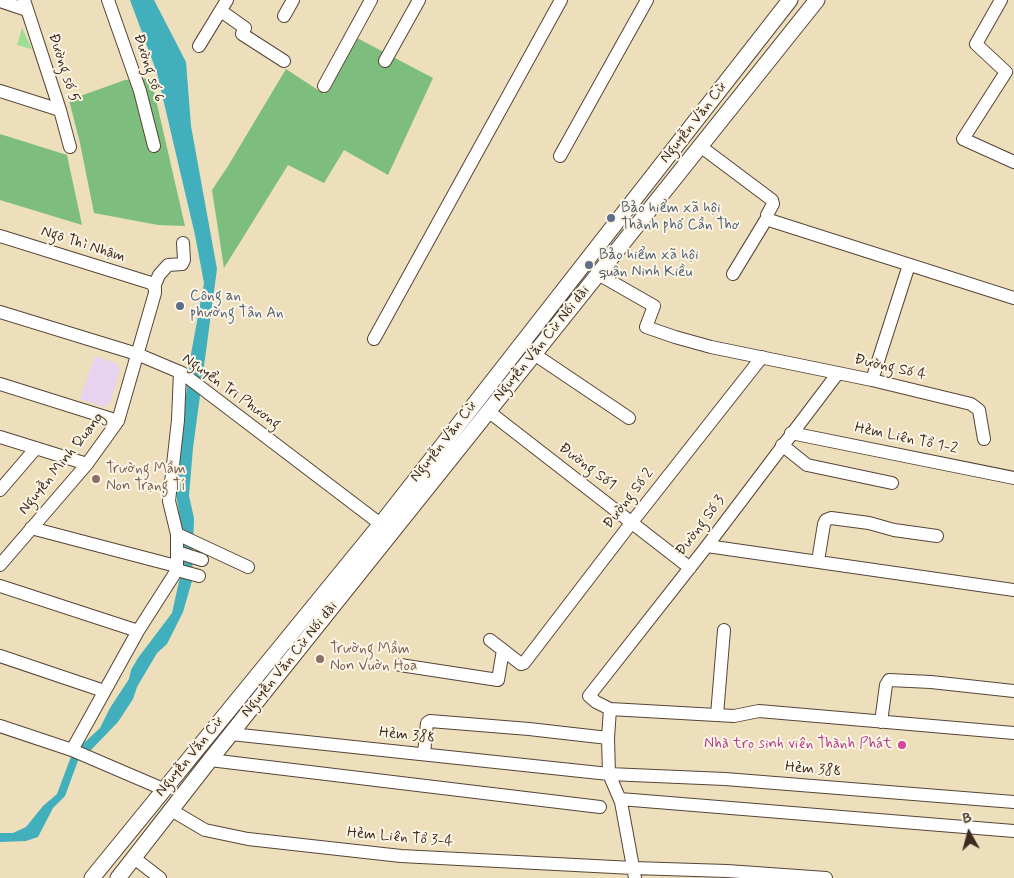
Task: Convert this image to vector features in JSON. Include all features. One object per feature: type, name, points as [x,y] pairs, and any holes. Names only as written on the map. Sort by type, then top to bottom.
[{"type":"main road","name":"Nguyễn Văn Cừ","points":[[92,878],[163,790],[386,528],[684,135],[790,0]]},
{"type":"main road","name":"Nguyễn Văn Cừ Nối dài","points":[[231,734],[386,528],[488,411],[817,0]]},
{"type":"main road","points":[[684,135],[700,146]]},
{"type":"main road","name":"Nguyễn Văn Cừ","points":[[118,878],[231,734]]},
{"type":"street","name":"Đường số 6","points":[[108,0],[140,91],[154,146]]},
{"type":"street","points":[[284,16],[293,0]]},
{"type":"street","points":[[324,86],[371,0]]},
{"type":"street","points":[[386,61],[419,0]]},
{"type":"street","points":[[374,339],[561,0]]},
{"type":"street","points":[[560,156],[647,0]]},
{"type":"street","points":[[1001,0],[976,44],[1006,72],[963,138],[1014,162]]},
{"type":"street","points":[[0,1],[26,5]]},
{"type":"street","name":"Đường số 5","points":[[26,5],[70,147]]},
{"type":"street","points":[[200,46],[224,6],[245,28],[242,34],[284,61]]},
{"type":"street","points":[[0,91],[60,110]]},
{"type":"street","points":[[700,146],[772,200],[773,204],[767,218],[732,274]]},
{"type":"street","points":[[767,218],[1014,298]]},
{"type":"street","name":"Ngô Thì Nhậm","points":[[0,236],[151,283],[154,287]]},
{"type":"street","name":"Nguyễn Minh Quang","points":[[0,565],[87,464],[118,421],[155,293],[154,287],[159,275],[168,265],[182,264],[184,260],[183,243]]},
{"type":"street","points":[[872,380],[910,265]]},
{"type":"street","points":[[598,274],[654,306],[646,327],[675,338],[762,357]]},
{"type":"street","name":"Nguyển Tri Phương","points":[[0,312],[137,354],[181,373],[386,528]]},
{"type":"street","points":[[534,354],[629,418]]},
{"type":"street","name":"Đường Số 4","points":[[762,357],[872,380],[975,406],[980,414],[984,439]]},
{"type":"street","name":"Đường Số 2","points":[[503,650],[521,664],[524,663],[762,357]]},
{"type":"street","points":[[73,750],[178,562],[179,534],[169,501],[181,373]]},
{"type":"street","name":"Đường Số 3","points":[[610,709],[589,696],[707,546],[838,373]]},
{"type":"street","points":[[0,384],[118,421]]},
{"type":"street","name":"Đường Số1","points":[[488,411],[690,568]]},
{"type":"street","name":"Hẻm Liên Tổ 1-2","points":[[792,433],[1014,478]]},
{"type":"street","points":[[0,437],[87,464]]},
{"type":"street","points":[[782,446],[807,465],[892,483]]},
{"type":"street","points":[[0,490],[36,448]]},
{"type":"street","points":[[818,561],[823,526],[826,520],[831,518],[937,536]]},
{"type":"street","points":[[31,528],[178,562],[198,559]]},
{"type":"street","points":[[179,534],[248,567]]},
{"type":"street","points":[[707,546],[1014,590]]},
{"type":"street","points":[[178,562],[196,575]]},
{"type":"street","points":[[0,586],[138,631]]},
{"type":"street","points":[[717,715],[724,630]]},
{"type":"street","points":[[400,665],[502,681],[503,650],[490,640]]},
{"type":"street","points":[[0,656],[104,692]]},
{"type":"street","points":[[881,722],[886,685],[889,680],[1014,690]]},
{"type":"street","points":[[634,873],[620,799],[609,774],[608,738],[610,709],[739,716],[759,711],[1014,733]]},
{"type":"street","points":[[424,754],[427,723],[430,721],[608,738]]},
{"type":"street","points":[[0,726],[73,750],[163,790]]},
{"type":"street","name":"Hẻm 388","points":[[231,734],[609,774],[725,779],[1014,802]]},
{"type":"street","points":[[210,760],[600,808]]},
{"type":"street","points":[[620,799],[1014,831]]},
{"type":"street","name":"Hẻm Liên Tổ 3-4","points":[[171,810],[205,830],[248,840],[401,856],[634,873],[727,870],[826,878]]},
{"type":"street","points":[[134,858],[160,878]]},
{"type":"shaded area","points":[[95,356],[116,363],[120,369],[110,403],[104,407],[80,399]]},
{"type":"green space","points":[[22,28],[32,49],[17,45]]},
{"type":"green space","points":[[357,38],[433,78],[388,175],[344,150],[324,183],[288,165],[224,268],[212,190],[286,69],[324,94]]},
{"type":"green space","points":[[151,78],[185,226],[158,225],[94,213],[69,100],[125,80]]},
{"type":"green space","points":[[0,134],[67,155],[82,225],[0,200]]},
{"type":"water","points":[[130,0],[154,0],[186,62],[191,126],[217,269],[193,448],[189,496],[194,518],[192,581],[183,612],[167,644],[157,653],[137,687],[133,699],[118,722],[90,751],[79,758],[65,796],[53,808],[38,837],[26,841],[0,842],[0,833],[13,833],[26,827],[43,806],[57,794],[72,754],[100,728],[110,708],[129,679],[131,670],[138,658],[172,613],[184,559],[176,478],[191,354],[204,283],[195,235],[157,73]]},
{"type":"place","name":"Bảo hiểm xã hội Thành phố Cần Thơ","points":[[611,218]]},
{"type":"place","name":"Bảo hiểm xã hội quận Ninh Kiều","points":[[589,265]]},
{"type":"place","name":"Công an phường Tân An","points":[[180,306]]},
{"type":"place","name":"Trường Mầm Non Trạng Tí","points":[[96,479]]},
{"type":"place","name":"Trường Mầm Non Vuờn Hoa","points":[[320,659]]},
{"type":"place","name":"Nhà trọ sinh viên Thành Phát","points":[[902,745]]}]
